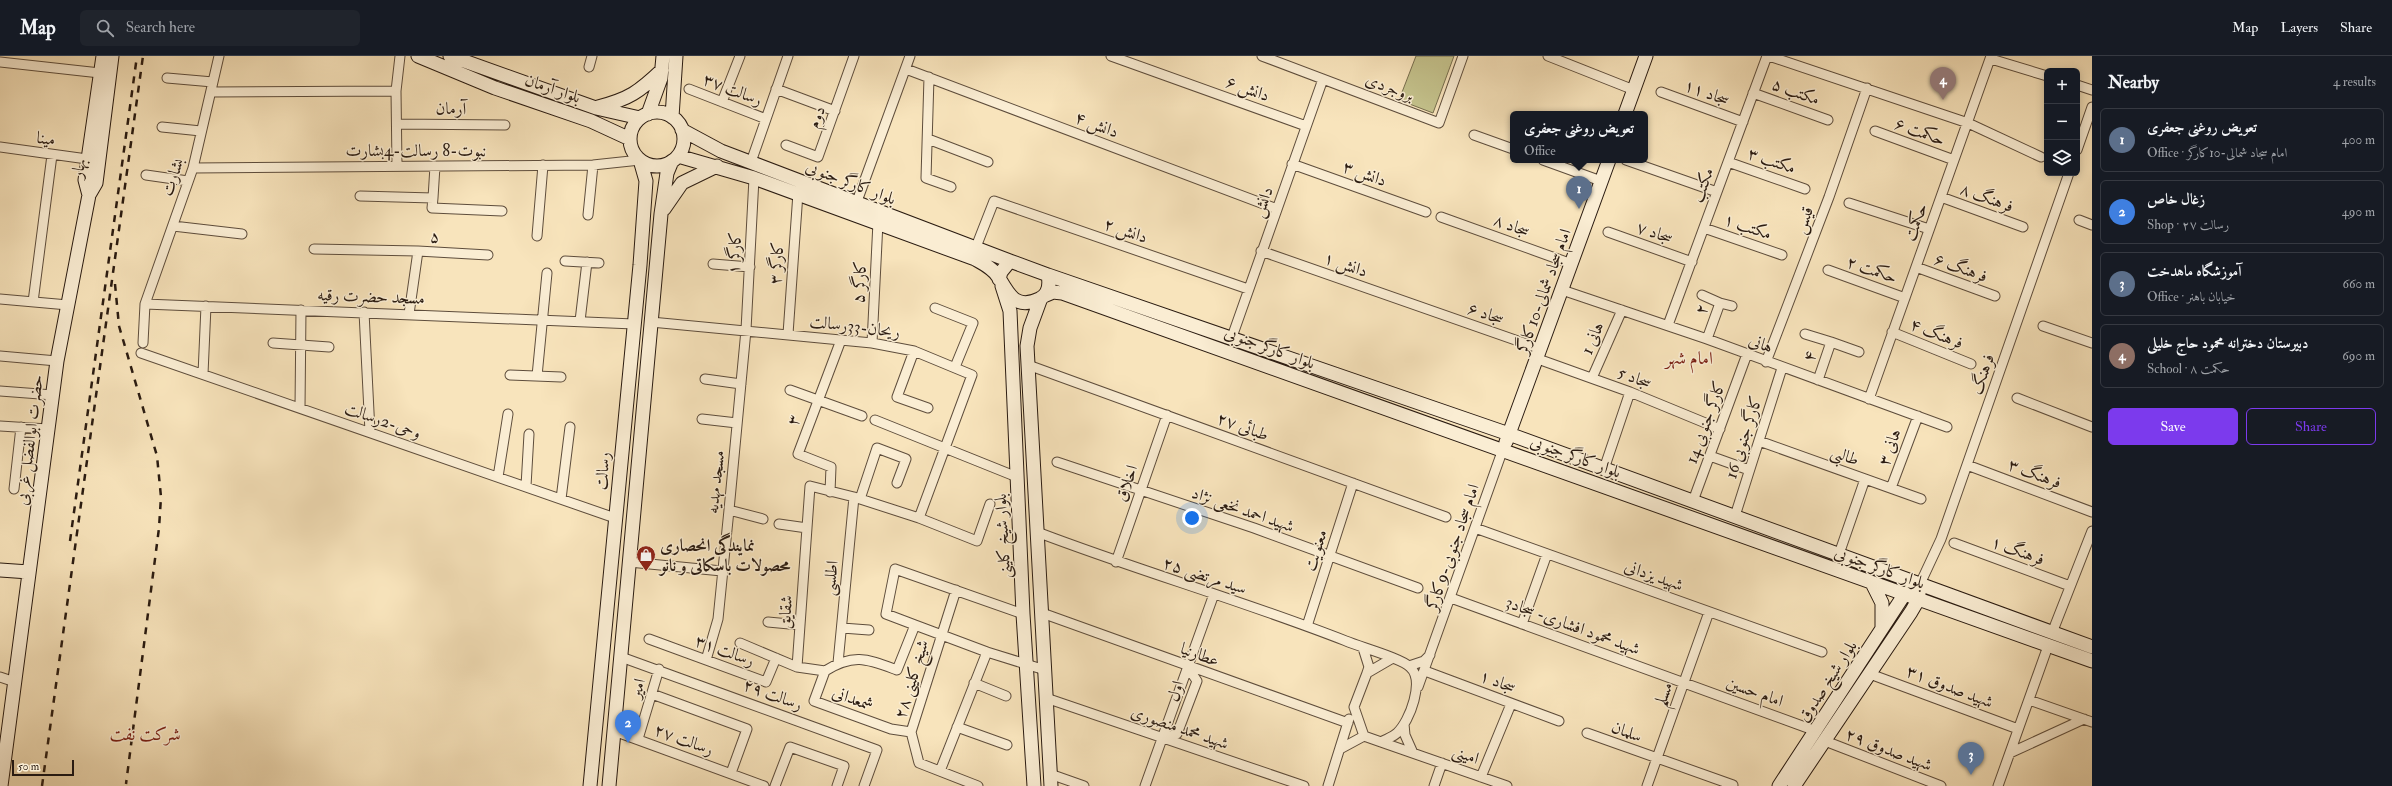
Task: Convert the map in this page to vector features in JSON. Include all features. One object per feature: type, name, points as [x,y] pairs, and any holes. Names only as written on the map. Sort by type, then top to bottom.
[{"type":"main road","name":"بهار","points":[[89,195],[84,180],[103,56]]},
{"type":"main road","name":"بهار","points":[[89,195],[96,183],[112,56]]},
{"type":"main road","name":"بلوار آرمان","points":[[418,56],[495,88],[591,121],[630,139]]},
{"type":"main road","name":"بلوار آرمان","points":[[450,56],[596,108],[644,116]]},
{"type":"main road","points":[[644,116],[664,113],[672,117],[682,130],[684,139],[675,158],[656,166],[640,160],[631,147],[630,139],[635,124],[644,116],[655,98],[662,70],[663,56]]},
{"type":"main road","points":[[672,117],[676,56]]},
{"type":"main road","points":[[1626,111],[1646,56]]},
{"type":"main road","points":[[596,108],[624,100],[637,92],[662,70]]},
{"type":"main road","name":"بلوار کارگر جنوبی","points":[[682,130],[721,150],[856,204],[976,247],[1010,261]]},
{"type":"main road","name":"بلوار کارگر جنوبی","points":[[675,158],[717,166],[754,178],[976,259],[988,266],[1001,282]]},
{"type":"main road","name":"رسالت","points":[[609,786],[661,214],[665,187],[675,158]]},
{"type":"main road","name":"رسالت","points":[[590,786],[646,185],[640,160]]},
{"type":"main road","name":"امام سجاد شمالی-10کارگر","points":[[1503,449],[1608,163]]},
{"type":"main road","points":[[661,214],[682,183],[717,166]]},
{"type":"main road","points":[[646,185],[651,180],[657,179],[665,187]]},
{"type":"main road","name":"حضرت ابوالفضل غربی","points":[[1,786],[3,747],[15,682],[57,361],[89,195]]},
{"type":"main road","points":[[1010,261],[1048,276],[1044,296],[1027,302],[1019,301],[1006,292],[1001,282],[1001,272],[1010,261]]},
{"type":"main road","name":"بلوار کارگر جنوبی","points":[[1048,276],[1232,337],[1509,434],[2092,647]]},
{"type":"main road","name":"بلوار شیخ کلینی","points":[[1001,282],[1010,312],[1023,614],[1034,786]]},
{"type":"main road","name":"بلوار کارگر جنوبی","points":[[1044,296],[1053,292],[1062,293],[1503,449],[1904,595],[2092,661]]},
{"type":"main road","name":"بلوار شیخ کلینی","points":[[1044,296],[1030,328],[1027,346],[1050,780]]},
{"type":"main road","points":[[1010,327],[1018,320],[1028,324],[1030,328]]},
{"type":"main road","points":[[0,570],[30,572]]},
{"type":"main road","points":[[1872,583],[1882,603],[1882,630]]},
{"type":"main road","points":[[1904,595],[1920,584]]},
{"type":"main road","points":[[1918,600],[1920,584]]},
{"type":"main road","name":"بلوار شیخ صدوق","points":[[1778,786],[1816,731],[1904,595]]},
{"type":"main road","name":"بلوار شیخ صدوق","points":[[1794,786],[1918,600]]},
{"type":"main road","points":[[2048,646],[2052,633]]},
{"type":"main road","points":[[2067,652],[2065,648],[2067,644],[2074,641]]},
{"type":"street","name":"بشارت","points":[[145,304],[192,168],[219,56]]},
{"type":"street","points":[[397,166],[396,91],[400,56]]},
{"type":"street","points":[[589,67],[592,56]]},
{"type":"street","points":[[722,102],[740,56]]},
{"type":"street","points":[[751,162],[788,56]]},
{"type":"street","name":"دوم","points":[[786,145],[818,156],[854,56]]},
{"type":"street","points":[[856,204],[910,56]]},
{"type":"street","name":"دانش ۶","points":[[1112,56],[1306,126]]},
{"type":"street","name":"بروجردی","points":[[1262,56],[1439,123],[1463,56]]},
{"type":"street","points":[[1548,56],[1634,90]]},
{"type":"street","points":[[1768,56],[1968,123],[2041,157]]},
{"type":"street","name":"مکتب","points":[[1668,325],[1768,56]]},
{"type":"street","points":[[1991,58],[2044,75]]},
{"type":"street","name":"حکمت","points":[[1869,399],[1991,58]]},
{"type":"street","points":[[0,62],[100,73]]},
{"type":"street","name":"دانش ۴","points":[[906,69],[1276,209]]},
{"type":"street","points":[[167,78],[213,82]]},
{"type":"street","points":[[929,78],[926,178],[951,187]]},
{"type":"street","name":"دانش","points":[[1232,337],[1322,79]]},
{"type":"street","points":[[2080,86],[2092,90]]},
{"type":"street","name":"قیس","points":[[1766,362],[1826,204],[1867,88]]},
{"type":"street","name":"رسالت ۳۷","points":[[689,89],[766,119]]},
{"type":"street","points":[[776,89],[835,111]]},
{"type":"street","points":[[211,92],[396,91]]},
{"type":"street","name":"سجاد ۱۱","points":[[1661,92],[1743,122]]},
{"type":"street","name":"مکتب ۵","points":[[1753,93],[1828,120]]},
{"type":"street","points":[[2080,142],[2092,108]]},
{"type":"street","name":"آرمان","points":[[396,124],[505,125]]},
{"type":"street","points":[[162,127],[201,131]]},
{"type":"street","name":"حکمت ۶","points":[[1876,131],[1954,160]]},
{"type":"street","points":[[1474,135],[1510,148]]},
{"type":"street","points":[[928,140],[988,162]]},
{"type":"street","name":"مینا","points":[[0,147],[88,160]]},
{"type":"street","points":[[33,302],[52,155]]},
{"type":"street","name":"نبوت-8 رسالت-4بشارت","points":[[192,168],[593,165],[640,160]]},
{"type":"street","name":"مکتب ۳","points":[[1728,162],[1805,189]]},
{"type":"street","points":[[1551,163],[1601,181]]},
{"type":"street","points":[[1635,163],[1717,192]]},
{"type":"street","name":"دانش ۳","points":[[1292,164],[1426,212]]},
{"type":"street","points":[[537,236],[543,165]]},
{"type":"street","points":[[588,215],[593,165]]},
{"type":"street","points":[[435,166],[432,208],[502,211]]},
{"type":"street","points":[[146,175],[188,181]]},
{"type":"street","name":"فرهنگ","points":[[1920,584],[1941,539],[2068,176]]},
{"type":"street","name":"کارگر ۱","points":[[746,330],[754,178]]},
{"type":"street","name":"کارگر ۳","points":[[788,334],[798,193]]},
{"type":"street","points":[[360,196],[433,198]]},
{"type":"street","name":"فرهنگ ۸","points":[[1941,197],[2023,227]]},
{"type":"street","name":"دانش ۲","points":[[976,247],[994,201],[1248,289]]},
{"type":"street","points":[[1850,203],[1929,229]]},
{"type":"street","name":"سجاد ۸","points":[[1441,217],[1572,264]]},
{"type":"street","points":[[2079,220],[2092,225]]},
{"type":"street","name":"کارگر ۵","points":[[872,344],[878,222]]},
{"type":"street","points":[[173,226],[242,234]]},
{"type":"street","name":"مکتب ۱","points":[[1704,228],[1782,255]]},
{"type":"street","name":"سجاد ۷","points":[[1608,232],[1692,262]]},
{"type":"street","points":[[314,249],[418,251]]},
{"type":"street","name":"۵","points":[[409,314],[418,251],[488,255]]},
{"type":"street","name":"دانش ۱","points":[[1261,251],[1420,307]]},
{"type":"street","points":[[565,261],[599,263]]},
{"type":"street","points":[[580,321],[587,262]]},
{"type":"street","points":[[713,264],[750,267]]},
{"type":"street","name":"فرهنگ ۶","points":[[1916,267],[1995,296]]},
{"type":"street","name":"حکمت ۲","points":[[1828,270],[1905,298]]},
{"type":"street","points":[[538,376],[547,273]]},
{"type":"street","name":"هانی","points":[[1562,290],[1668,325],[1782,368],[1947,427]]},
{"type":"street","points":[[1702,295],[1720,303]]},
{"type":"street","points":[[0,299],[68,305]]},
{"type":"street","name":"۲","points":[[1707,339],[1720,303],[1732,306]]},
{"type":"street","points":[[143,343],[145,304]]},
{"type":"street","name":"مسجد حضرت رقیه","points":[[145,304],[634,324]]},
{"type":"street","points":[[203,374],[206,306]]},
{"type":"street","name":"سجاد ۶","points":[[1420,307],[1539,354]]},
{"type":"street","points":[[935,308],[973,323],[954,367]]},
{"type":"street","points":[[300,408],[301,310]]},
{"type":"street","name":"هانی 1","points":[[1592,378],[1622,310]]},
{"type":"street","points":[[364,312],[370,432]]},
{"type":"street","name":"ریحان-33رسالت","points":[[651,322],[788,334],[914,350],[954,367],[972,375],[945,447]]},
{"type":"street","points":[[2043,326],[2092,343]]},
{"type":"street","name":"مسجد مهدیه","points":[[706,660],[718,619],[746,330]]},
{"type":"street","name":"فرهنگ ۴","points":[[1892,332],[1971,364]]},
{"type":"street","name":"۴","points":[[1805,334],[1859,352]]},
{"type":"street","name":"۳","points":[[830,492],[831,467],[798,454],[841,340]]},
{"type":"street","name":"۴","points":[[1818,380],[1831,342]]},
{"type":"street","points":[[272,343],[329,347]]},
{"type":"street","points":[[914,350],[896,397],[928,408]]},
{"type":"street","name":"وحی-2رسالت","points":[[141,354],[203,374],[615,518]]},
{"type":"street","name":"سجاد 5","points":[[1539,354],[1592,378],[1720,429]]},
{"type":"street","name":"کارگر جنوبی 14","points":[[1693,502],[1747,354]]},
{"type":"street","points":[[0,356],[57,361]]},
{"type":"street","name":"طبائی ۲۷","points":[[1028,365],[1446,517]]},
{"type":"street","name":"کارگر جنوبی 16","points":[[1735,516],[1782,368]]},
{"type":"street","points":[[510,375],[561,377]]},
{"type":"street","points":[[705,380],[741,384]]},
{"type":"street","points":[[790,390],[862,416]]},
{"type":"street","points":[[0,391],[53,395]]},
{"type":"street","points":[[1604,469],[1630,392]]},
{"type":"street","points":[[2017,398],[2092,427]]},
{"type":"street","points":[[498,477],[508,414]]},
{"type":"street","name":"اخلاق","points":[[1116,562],[1167,416]]},
{"type":"street","name":"هانی ۳","points":[[1891,488],[1918,416]]},
{"type":"street","points":[[702,419],[737,424]]},
{"type":"street","points":[[875,420],[1017,477]]},
{"type":"street","points":[[0,426],[48,429]]},
{"type":"street","points":[[14,489],[21,427]]},
{"type":"street","points":[[561,499],[570,427]]},
{"type":"street","points":[[526,486],[530,434]]},
{"type":"street","name":"طالبی","points":[[1759,441],[1921,499]]},
{"type":"street","points":[[919,518],[945,447]]},
{"type":"street","name":"اطلسی","points":[[838,663],[857,498],[877,448],[906,459],[897,483]]},
{"type":"street","name":"امام سجاد جنوبی-9کارگر","points":[[1417,689],[1425,671],[1503,449]]},
{"type":"street","points":[[1710,456],[1749,470]]},
{"type":"street","name":"شهید احمد نخعی نژاد","points":[[1057,462],[1254,528],[1418,588]]},
{"type":"street","name":"فرهنگ ۳","points":[[1967,465],[2092,512]]},
{"type":"street","points":[[1839,554],[1865,479]]},
{"type":"street","name":"معنویت","points":[[1307,626],[1354,483]]},
{"type":"street","name":"شقایق","points":[[797,667],[810,486],[830,492]]},
{"type":"street","points":[[830,492],[857,498],[919,518],[977,541],[990,504]]},
{"type":"street","points":[[729,510],[763,519]]},
{"type":"street","points":[[779,524],[807,528]]},
{"type":"street","name":"شهید یزدانی","points":[[1475,528],[1822,652]]},
{"type":"street","points":[[2052,633],[2070,586],[2088,555],[2092,531]]},
{"type":"street","name":"۲۵ سید مرتضی","points":[[1037,532],[1116,562],[1307,626],[1391,659]]},
{"type":"street","name":"فرهنگ ۱","points":[[1954,543],[2070,586]]},
{"type":"street","points":[[1522,624],[1547,554]]},
{"type":"street","points":[[629,562],[722,571]]},
{"type":"street","points":[[1023,614],[895,569],[886,614],[987,652],[1027,666],[1044,670]]},
{"type":"street","name":"شیخ کلینی ۲۸","points":[[956,590],[911,732],[919,762],[978,786]]},
{"type":"street","name":"اول","points":[[1145,786],[1214,594]]},
{"type":"street","name":"شهید محمود افشاری- سجاد3","points":[[1451,598],[1684,682]]},
{"type":"street","name":"مسلم","points":[[1647,786],[1709,612]]},
{"type":"street","name":"عطارنیا","points":[[1042,613],[1348,723]]},
{"type":"street","points":[[768,622],[800,625]]},
{"type":"street","points":[[740,642],[797,667],[825,671],[838,663],[867,659],[897,670],[915,625]]},
{"type":"street","points":[[842,628],[869,630]]},
{"type":"street","name":"رسالت ۳۱","points":[[649,639],[766,682],[776,658]]},
{"type":"street","points":[[2002,785],[2010,753],[2048,646]]},
{"type":"street","points":[[1328,786],[1348,723],[1369,667],[1363,648]]},
{"type":"street","points":[[940,771],[987,652]]},
{"type":"street","points":[[1409,666],[1424,661],[1430,655]]},
{"type":"street","name":"رسالت ۲۹","points":[[621,656],[877,750],[864,786]]},
{"type":"street","points":[[1340,748],[1364,736],[1381,742],[1397,733],[1404,724],[1417,689],[1417,679],[1409,666],[1391,659],[1367,673]]},
{"type":"street","name":"اول","points":[[1162,738],[1177,734],[1197,681],[1188,666]]},
{"type":"street","name":"امیر","points":[[638,739],[659,669]]},
{"type":"street","name":"شمعدانی","points":[[825,671],[814,701],[891,729],[911,732]]},
{"type":"street","name":"سجاد ۱","points":[[1425,671],[1559,721]]},
{"type":"street","name":"شهید صدوق ۳۱","points":[[1870,674],[2018,729]]},
{"type":"street","points":[[0,677],[15,682]]},
{"type":"street","name":"امام حسین","points":[[1684,682],[1816,731]]},
{"type":"street","points":[[974,684],[1006,696]]},
{"type":"street","points":[[652,694],[747,729],[730,773]]},
{"type":"street","name":"شهید محمد منصوری","points":[[1046,698],[1304,786]]},
{"type":"street","points":[[2029,700],[2088,721]]},
{"type":"street","points":[[1481,777],[1511,704]]},
{"type":"street","points":[[1354,707],[1364,736]]},
{"type":"street","points":[[2010,753],[2088,721]]},
{"type":"street","points":[[1404,724],[1405,735],[1414,753]]},
{"type":"street","points":[[957,728],[1007,745]]},
{"type":"street","name":"رسالت ۲۷","points":[[614,731],[730,773],[742,782],[764,786]]},
{"type":"street","name":"سلمان","points":[[1587,733],[1656,759],[1733,785]]},
{"type":"street","name":"شهید صدوق ۲۹","points":[[1824,741],[1941,786]]},
{"type":"street","name":"امینی","points":[[1381,742],[1507,786]]},
{"type":"street","points":[[775,786],[790,747],[844,766],[837,786]]},
{"type":"street","points":[[1434,786],[1442,763]]},
{"type":"street","points":[[1050,780],[1084,786]]},
{"type":"shaded area","points":[[1416,56],[1454,56],[1433,113],[1399,100]]},
{"type":"railway","points":[[70,541],[137,56]]},
{"type":"railway","points":[[42,786],[143,56]]},
{"type":"railway","points":[[115,284],[119,326],[157,456],[161,497],[159,528],[126,784]]},
{"type":"place","name":"دبيرستان دخترانه محمود حاج خلیلی","points":[[1943,100]]},
{"type":"place","name":"تعویض روغنی جعفری","points":[[1579,209]]},
{"type":"place","name":"نمایندگی انحصاری محصولات باسکاتی و نانو","points":[[646,572]]},
{"type":"place","name":"زغال خاص","points":[[628,743]]},
{"type":"place","name":"آموزشگاه ماهدخت","points":[[1971,775]]},
{"type":"district","name":"امام شهر","points":[[1689,358]]},
{"type":"district","name":"شرکت نفت","points":[[145,734]]}]
